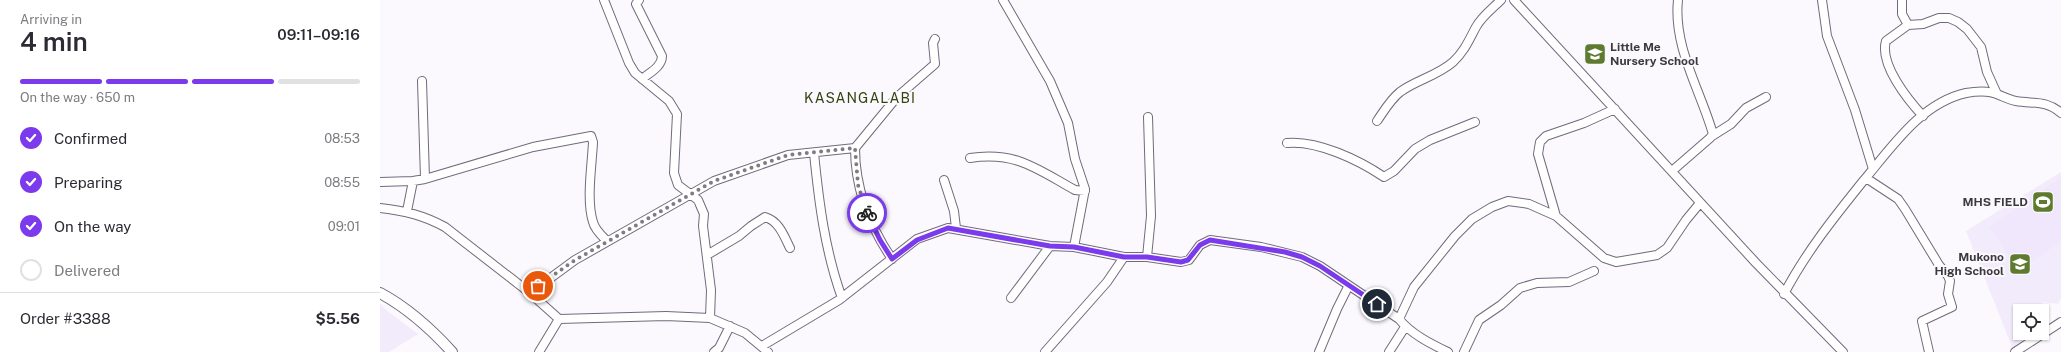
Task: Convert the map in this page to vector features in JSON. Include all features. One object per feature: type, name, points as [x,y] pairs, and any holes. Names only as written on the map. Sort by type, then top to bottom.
[{"type":"main road","points":[[380,293],[440,338],[452,352]]},
{"type":"street","points":[[604,0],[629,63],[635,73],[669,101],[677,114],[674,173],[678,185],[698,200],[704,214],[711,290],[710,318]]},
{"type":"street","points":[[639,0],[636,4],[662,56],[662,60],[659,65],[642,80]]},
{"type":"street","points":[[1003,0],[1050,81],[1064,111],[1075,159],[1085,191],[1074,247]]},
{"type":"street","points":[[1378,121],[1391,101],[1400,92],[1438,73],[1453,62],[1471,39],[1476,27],[1484,16],[1501,0]]},
{"type":"street","points":[[1514,0],[1784,294],[1843,352]]},
{"type":"street","points":[[1678,0],[1677,29],[1682,48],[1713,134],[1712,136]]},
{"type":"street","points":[[1822,0],[1827,36],[1855,110],[1873,170]]},
{"type":"street","points":[[1902,0],[1902,14],[1908,25]]},
{"type":"street","points":[[1923,116],[1909,102],[1884,55],[1886,41],[1908,25],[1923,24],[1939,18],[1949,18],[1962,26],[1981,47],[1987,72],[1997,94]]},
{"type":"street","points":[[892,259],[870,221],[858,185],[855,148],[896,97],[935,64],[933,43],[935,39]]},
{"type":"street","points":[[422,81],[425,179]]},
{"type":"street","points":[[1784,294],[1796,270],[1828,224],[1901,135],[1936,106],[1958,95],[1979,91],[1997,94],[2014,101],[2048,104],[2061,113]]},
{"type":"street","points":[[1672,171],[1712,136],[1730,124],[1746,108],[1766,98]]},
{"type":"street","points":[[1556,216],[1538,154],[1540,142],[1546,136],[1584,123],[1615,109]]},
{"type":"street","points":[[1147,257],[1151,198],[1148,117]]},
{"type":"street","points":[[1287,143],[1304,142],[1323,147],[1362,164],[1384,177],[1394,171],[1415,149],[1430,140],[1474,122]]},
{"type":"street","points":[[380,182],[425,179],[533,147],[591,136],[593,142],[590,202],[592,221],[607,242]]},
{"type":"street","points":[[530,294],[575,260],[714,181],[788,155],[855,148]]},
{"type":"street","points":[[814,153],[819,202],[826,246],[842,298]]},
{"type":"street","points":[[970,158],[992,156],[1021,160],[1075,190],[1085,191]]},
{"type":"street","points":[[1866,178],[1898,199],[1939,266],[1948,276],[1950,281],[1948,294],[1952,307],[1922,321],[1929,352]]},
{"type":"street","points":[[944,180],[954,211],[956,228]]},
{"type":"street","points":[[407,211],[413,181]]},
{"type":"street","points":[[1399,319],[1414,287],[1455,236],[1472,219],[1492,207],[1508,201],[1529,204],[1556,216],[1604,258],[1616,262],[1657,255],[1667,248],[1686,220],[1700,203]]},
{"type":"street","points":[[380,208],[407,211],[432,220],[445,227],[530,294],[559,319],[666,316],[710,318],[746,333],[765,349],[842,298],[917,240],[948,228],[956,228],[994,237],[1050,246],[1074,247],[1124,257],[1147,257],[1181,262],[1188,260],[1200,245],[1210,240],[1285,252],[1302,257],[1320,266],[1399,319],[1405,327],[1435,346],[1448,352]]},
{"type":"street","points":[[707,255],[739,236],[765,217],[773,220],[777,224],[790,248]]},
{"type":"street","points":[[1011,298],[1050,246]]},
{"type":"street","points":[[1045,352],[1107,282],[1124,257]]},
{"type":"street","points":[[1464,352],[1479,320],[1501,305],[1520,288],[1537,283],[1570,282],[1594,272]]},
{"type":"street","points":[[1319,352],[1348,286]]},
{"type":"street","points":[[539,352],[559,319]]},
{"type":"street","points":[[2015,352],[2061,322]]},
{"type":"street","points":[[714,352],[719,348],[726,331],[730,326]]},
{"type":"street","points":[[1390,352],[1405,327]]},
{"type":"shaded area","name":"Mukono High School","points":[[2061,172],[2061,298],[2058,304],[2043,302],[2041,304],[2013,304],[2013,340],[2028,340],[2027,343],[2014,352],[1966,231]]},
{"type":"shaded area","name":"MHS FIELD","points":[[2061,177],[2061,241],[2019,271],[1989,227]]},
{"type":"shaded area","points":[[380,304],[418,334],[389,352],[380,352]]},
{"type":"way so far","points":[[538,286],[575,260],[689,194],[714,181],[788,155],[855,148],[855,164],[858,185],[867,213]]},
{"type":"place","name":"Little Me Nursery School","points":[[1595,54]]},
{"type":"place","name":"MHS FIELD","points":[[2043,202]]},
{"type":"place","name":"Mukono High School","points":[[2020,264]]},
{"type":"district","name":"KASANGALABI","points":[[860,98]]},
{"type":"route","points":[[867,213],[880,240],[892,259],[917,240],[938,230],[948,228],[956,228],[994,237],[1050,246],[1074,247],[1124,257],[1147,257],[1181,262],[1188,260],[1200,245],[1210,240],[1222,241],[1261,247],[1302,257],[1320,266],[1377,304]]}]
